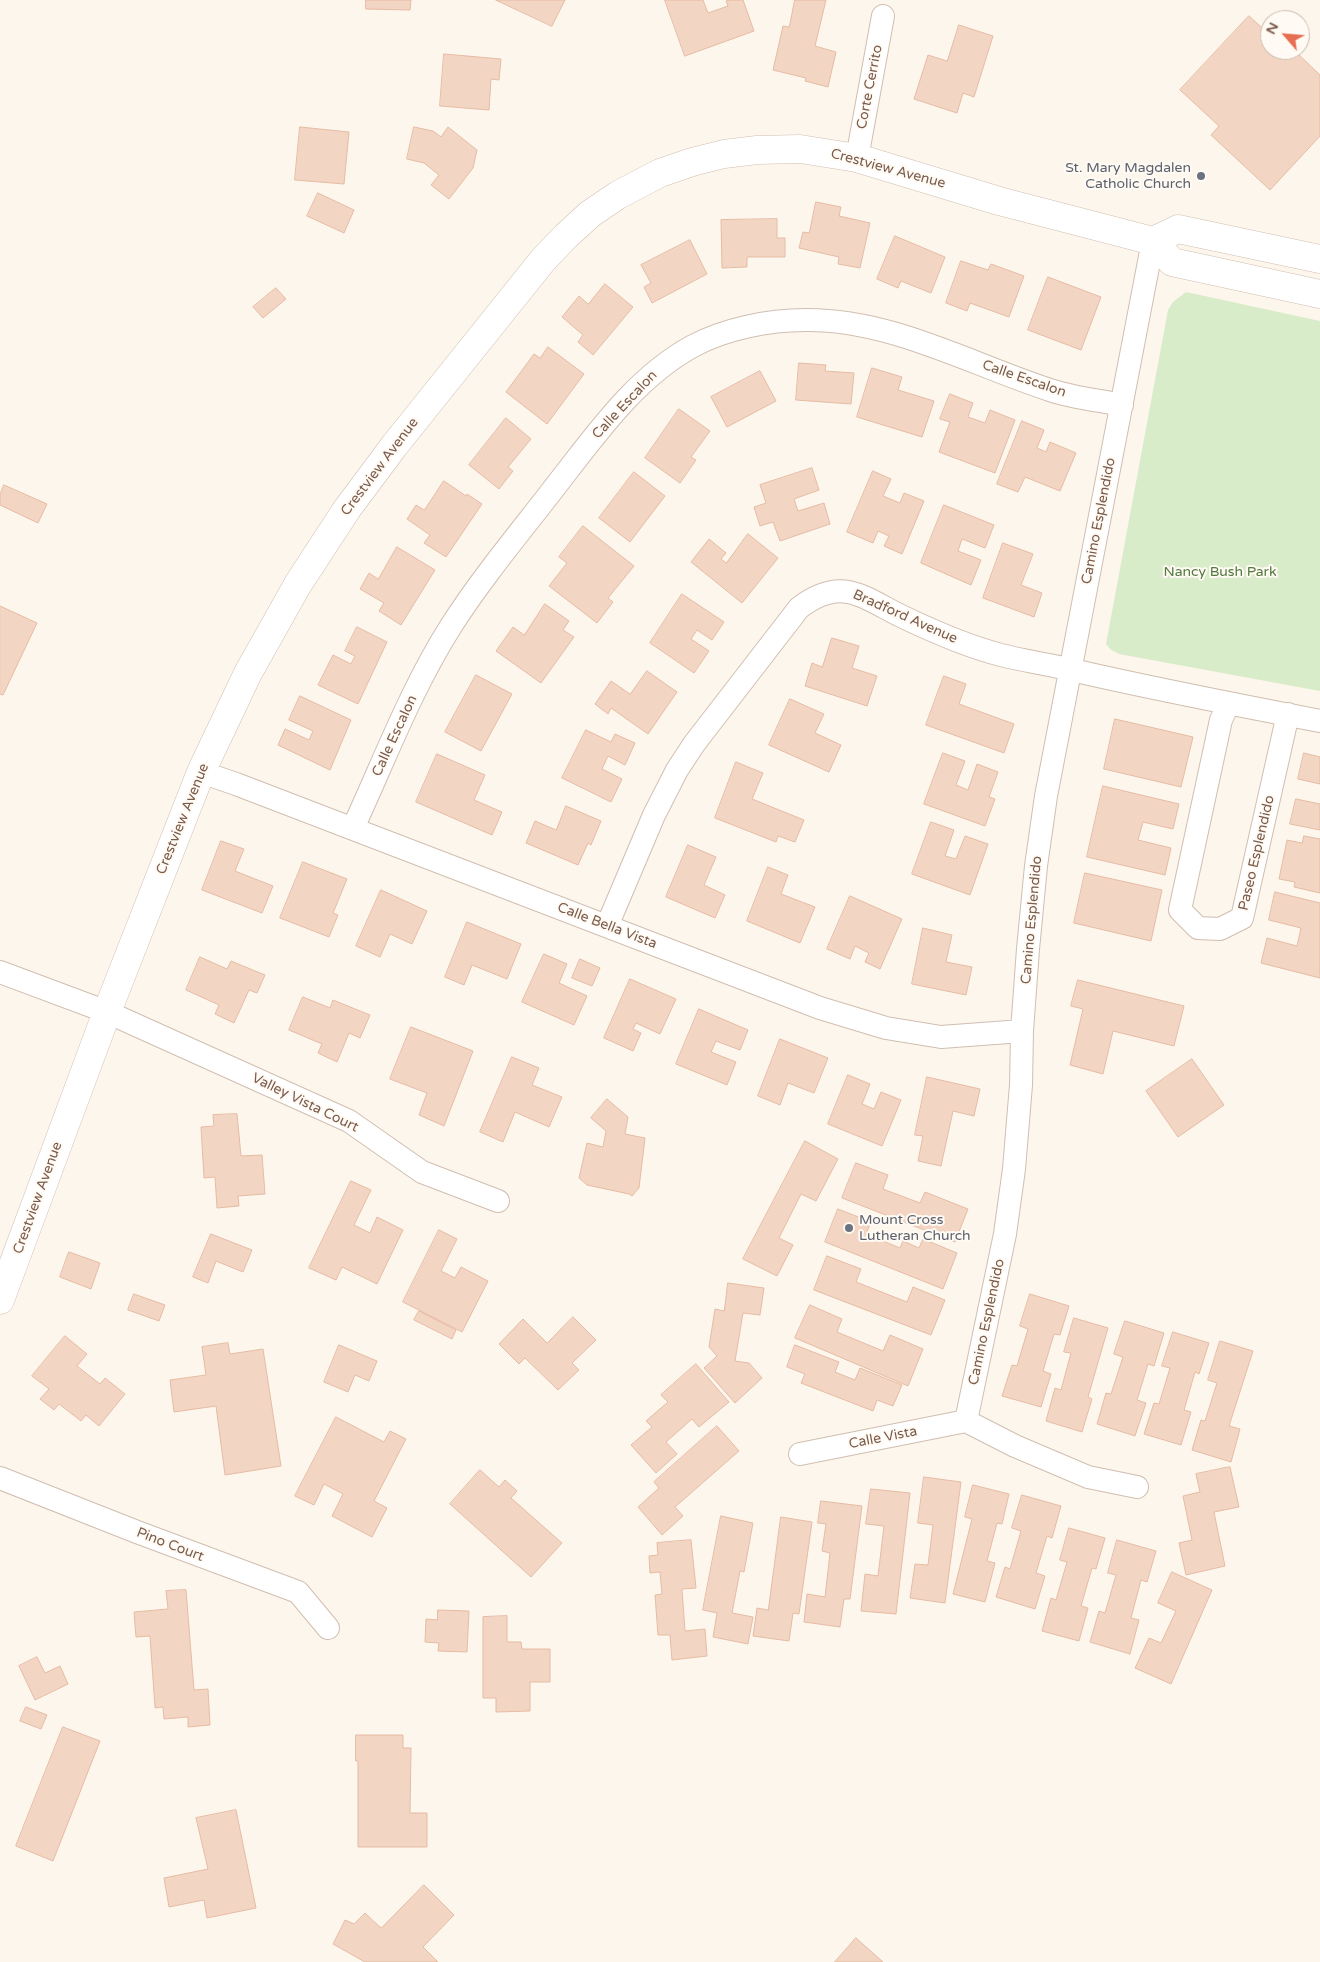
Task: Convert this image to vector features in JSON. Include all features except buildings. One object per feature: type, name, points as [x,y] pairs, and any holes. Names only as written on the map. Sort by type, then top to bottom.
[{"type":"street","name":"Corte Cerrito","points":[[856,158],[883,16]]},
{"type":"street","name":"Crestview Avenue","points":[[0,1300],[107,1012],[201,772],[264,642],[315,556],[394,446],[530,276],[577,225],[605,204],[646,180],[676,167],[707,157],[757,150],[787,149],[820,151],[856,158],[1000,201],[1153,241]]},
{"type":"street","points":[[1320,259],[1178,229],[1153,241],[1172,262],[1320,294]]},
{"type":"street","name":"Camino Esplendido","points":[[966,1422],[1005,1234],[1014,1169],[1022,1085],[1022,1032],[1036,866],[1046,796],[1153,241]]},
{"type":"street","name":"Calle Escalon","points":[[353,828],[396,732],[451,626],[590,441],[640,384],[692,346],[740,329],[777,322],[805,320],[849,323],[871,327],[926,344],[1054,392],[1122,406]]},
{"type":"street","name":"Bradford Avenue","points":[[607,926],[654,815],[677,770],[694,744],[799,608],[814,597],[831,592],[849,592],[867,597],[927,628],[1001,655],[1122,683],[1320,720]]},
{"type":"street","name":"Paseo Esplendido","points":[[1229,703],[1221,720],[1180,910],[1198,928],[1220,929],[1242,918],[1288,714]]},
{"type":"street","name":"Calle Bella Vista","points":[[201,772],[353,828],[820,1008],[886,1028],[941,1037],[1022,1032]]},
{"type":"street","name":"Valley Vista Court","points":[[0,972],[107,1012],[348,1121],[422,1172],[498,1201]]},
{"type":"street","points":[[966,1422],[1015,1446],[1088,1477],[1137,1487]]},
{"type":"street","name":"Calle Vista","points":[[800,1454],[966,1422]]},
{"type":"street","name":"Pino Court","points":[[0,1478],[298,1592],[328,1628]]},
{"type":"green space","name":"Nancy Bush Park","points":[[1186,292],[1320,321],[1320,691],[1119,654],[1110,649],[1106,644],[1168,310],[1173,302]]},
{"type":"place","name":"St. Mary Magdalen Catholic Church","points":[[1201,176]]},
{"type":"place","name":"Mount Cross Lutheran Church","points":[[849,1228]]}]
